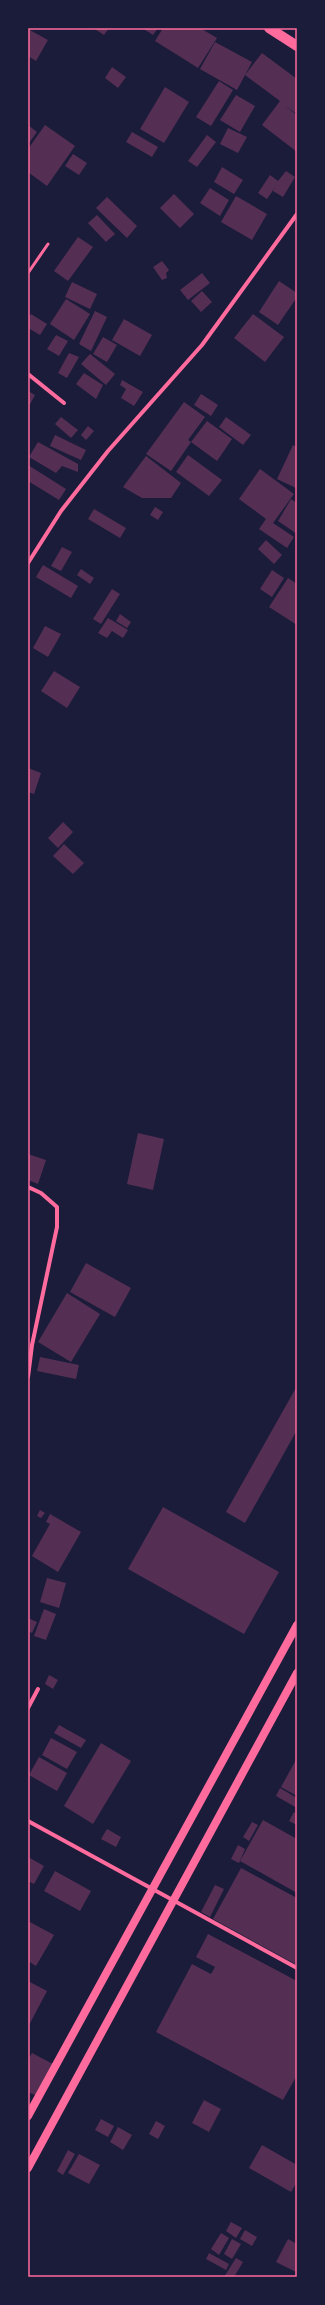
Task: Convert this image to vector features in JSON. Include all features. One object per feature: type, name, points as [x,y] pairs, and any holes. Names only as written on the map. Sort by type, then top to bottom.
[{"type":"main road","points":[[270,28],[297,46]]},
{"type":"main road","points":[[28,2116],[297,1624]]},
{"type":"main road","points":[[28,2168],[297,1673]]},
{"type":"street","points":[[28,562],[61,511],[108,451],[202,345],[297,214]]},
{"type":"street","points":[[28,374],[64,403]]},
{"type":"street","points":[[28,1188],[41,1193],[56,1207],[57,1227],[32,1345],[28,1376]]},
{"type":"street","points":[[28,1708],[38,1689]]},
{"type":"street","points":[[28,1821],[297,1968]]},
{"type":"lane","points":[[28,273],[48,244]]},
{"type":"building","points":[[93,28],[109,28],[104,35]]},
{"type":"building","points":[[142,28],[158,28],[153,35]]},
{"type":"building","points":[[163,28],[200,28],[217,38],[198,68],[155,41]]},
{"type":"building","points":[[28,29],[48,40],[36,61],[28,56]]},
{"type":"building","points":[[215,42],[252,62],[237,90],[200,69]]},
{"type":"building","points":[[262,53],[297,79],[297,114],[285,106],[297,115],[297,152],[262,125],[280,101],[245,75]]},
{"type":"building","points":[[112,67],[126,77],[118,88],[105,78]]},
{"type":"building","points":[[219,81],[233,90],[211,126],[196,117]]},
{"type":"building","points":[[165,87],[189,102],[164,143],[140,129]]},
{"type":"building","points":[[236,95],[255,106],[240,132],[220,120]]},
{"type":"building","points":[[28,125],[37,132],[29,143],[28,142]]},
{"type":"building","points":[[45,125],[75,146],[47,186],[28,172],[28,149]]},
{"type":"building","points":[[228,128],[247,137],[238,153],[220,144]]},
{"type":"building","points":[[132,132],[158,147],[152,157],[126,142]]},
{"type":"building","points":[[207,135],[216,142],[197,167],[188,161]]},
{"type":"building","points":[[73,154],[87,163],[79,175],[65,166]]},
{"type":"building","points":[[222,167],[243,180],[234,194],[214,182]]},
{"type":"building","points":[[286,171],[295,177],[283,197],[273,191],[276,186],[267,199],[258,193],[270,175],[278,181]]},
{"type":"building","points":[[210,188],[229,200],[220,216],[200,203]]},
{"type":"building","points":[[174,194],[194,214],[180,228],[160,208]]},
{"type":"building","points":[[236,196],[267,214],[252,240],[221,222]]},
{"type":"building","points":[[107,197],[137,226],[127,238],[96,208]]},
{"type":"building","points":[[97,215],[115,234],[106,242],[88,223]]},
{"type":"building","points":[[78,237],[93,247],[68,281],[54,271]]},
{"type":"building","points":[[162,261],[169,270],[166,273],[167,278],[162,280],[153,267]]},
{"type":"building","points":[[202,273],[210,283],[188,300],[180,290]]},
{"type":"building","points":[[279,281],[297,293],[297,297],[278,325],[259,312]]},
{"type":"building","points":[[72,282],[97,294],[90,309],[65,297]]},
{"type":"building","points":[[202,291],[212,302],[201,312],[191,301]]},
{"type":"building","points":[[66,299],[90,314],[74,340],[50,324]]},
{"type":"building","points":[[95,311],[107,317],[91,351],[79,344]]},
{"type":"building","points":[[31,314],[47,324],[40,335],[28,328],[28,318]]},
{"type":"building","points":[[253,314],[284,337],[265,362],[234,338]]},
{"type":"building","points":[[124,319],[152,335],[140,356],[112,340]]},
{"type":"building","points":[[56,335],[68,341],[59,356],[47,349]]},
{"type":"building","points":[[103,337],[117,345],[107,362],[93,354]]},
{"type":"building","points":[[69,353],[79,357],[67,378],[58,373]]},
{"type":"building","points":[[90,354],[115,374],[106,385],[81,364]]},
{"type":"building","points":[[84,373],[103,385],[96,399],[76,384]]},
{"type":"building","points":[[122,380],[143,392],[134,406],[121,398],[126,389],[120,385]]},
{"type":"building","points":[[28,391],[35,395],[28,408]]},
{"type":"building","points":[[201,394],[218,405],[211,416],[194,405]]},
{"type":"building","points":[[184,402],[205,417],[188,440],[191,442],[171,471],[146,454]]},
{"type":"building","points":[[61,417],[78,430],[71,438],[55,424]]},
{"type":"building","points":[[226,417],[251,435],[243,445],[219,427]]},
{"type":"building","points":[[207,421],[232,439],[217,461],[191,442]]},
{"type":"building","points":[[88,426],[94,431],[86,440],[81,435]]},
{"type":"building","points":[[55,435],[86,450],[81,460],[50,446]]},
{"type":"building","points":[[38,442],[78,464],[78,472],[62,466],[56,473],[29,457]]},
{"type":"building","points":[[293,445],[297,447],[296,488],[277,479]]},
{"type":"building","points":[[188,455],[222,480],[209,496],[176,472]]},
{"type":"building","points":[[146,456],[181,483],[171,498],[142,498],[123,487]]},
{"type":"building","points":[[28,465],[66,489],[59,500],[28,481]]},
{"type":"building","points":[[260,469],[294,494],[273,523],[294,537],[287,548],[259,529],[266,519],[239,499]]},
{"type":"building","points":[[291,499],[297,503],[297,534],[278,521]]},
{"type":"building","points":[[155,507],[163,512],[158,520],[150,515]]},
{"type":"building","points":[[94,509],[126,528],[120,538],[88,519]]},
{"type":"building","points":[[266,540],[282,555],[274,564],[258,549]]},
{"type":"building","points":[[62,547],[72,552],[61,571],[51,566]]},
{"type":"building","points":[[43,565],[78,586],[71,598],[36,577]]},
{"type":"building","points":[[81,569],[94,578],[90,584],[77,575]]},
{"type":"building","points":[[272,570],[284,578],[272,597],[260,589]]},
{"type":"building","points":[[288,578],[297,584],[297,625],[269,607]]},
{"type":"building","points":[[112,589],[120,594],[101,624],[93,619]]},
{"type":"building","points":[[120,614],[131,622],[127,628],[116,621]]},
{"type":"building","points":[[108,618],[128,630],[123,638],[112,631],[107,638],[98,633]]},
{"type":"building","points":[[45,626],[61,634],[48,657],[33,648]]},
{"type":"building","points":[[54,671],[80,687],[67,708],[41,691]]},
{"type":"building","points":[[28,768],[41,773],[34,794],[28,792]]},
{"type":"building","points":[[63,822],[73,832],[58,848],[48,838]]},
{"type":"building","points":[[64,844],[84,863],[73,874],[53,856]]},
{"type":"building","points":[[138,1133],[164,1139],[153,1190],[127,1184]]},
{"type":"building","points":[[28,1154],[46,1160],[38,1184],[28,1180]]},
{"type":"building","points":[[86,1263],[131,1288],[115,1317],[70,1292]]},
{"type":"building","points":[[67,1293],[100,1314],[71,1362],[38,1342]]},
{"type":"building","points":[[40,1357],[79,1365],[76,1379],[37,1371]]},
{"type":"building","points":[[297,1386],[297,1430],[245,1523],[226,1512]]},
{"type":"building","points":[[163,1507],[279,1572],[244,1634],[128,1569]]},
{"type":"building","points":[[40,1510],[45,1513],[41,1518],[37,1516]]},
{"type":"building","points":[[50,1514],[81,1532],[58,1572],[32,1556],[50,1524],[46,1522]]},
{"type":"building","points":[[47,1578],[66,1583],[59,1608],[40,1602]]},
{"type":"building","points":[[44,1609],[56,1614],[46,1640],[34,1636]]},
{"type":"building","points":[[28,1618],[37,1622],[32,1633],[28,1631]]},
{"type":"building","points":[[49,1675],[58,1680],[53,1689],[45,1684]]},
{"type":"building","points":[[59,1725],[86,1740],[81,1748],[54,1733]]},
{"type":"building","points":[[51,1738],[77,1752],[67,1769],[42,1755]]},
{"type":"building","points":[[101,1743],[131,1761],[93,1824],[64,1806]]},
{"type":"building","points":[[39,1757],[67,1773],[57,1791],[29,1775]]},
{"type":"building","points":[[297,1758],[297,1796],[281,1787]]},
{"type":"building","points":[[280,1788],[297,1798],[297,1808],[276,1796]]},
{"type":"building","points":[[294,1812],[297,1814],[297,1825],[289,1821]]},
{"type":"building","points":[[263,1820],[297,1839],[297,1893],[240,1861]]},
{"type":"building","points":[[252,1822],[258,1825],[249,1841],[243,1837]]},
{"type":"building","points":[[107,1829],[121,1837],[116,1847],[101,1839]]},
{"type":"building","points":[[238,1845],[245,1849],[239,1863],[231,1859]]},
{"type":"building","points":[[28,1857],[44,1866],[34,1884],[28,1881]]},
{"type":"building","points":[[241,1868],[297,1898],[297,1965],[213,1919]]},
{"type":"building","points":[[55,1871],[91,1891],[80,1911],[44,1891]]},
{"type":"building","points":[[215,1885],[224,1889],[210,1917],[201,1912]]},
{"type":"building","points":[[28,1921],[54,1935],[36,1966],[28,1961]]},
{"type":"building","points":[[208,1934],[297,1981],[297,2075],[283,2100],[156,2032],[192,1964],[211,1974],[215,1967],[196,1957]]},
{"type":"building","points":[[28,1981],[47,1991],[28,2027]]},
{"type":"building","points":[[32,2053],[53,2064],[35,2095],[28,2092],[28,2060]]},
{"type":"building","points":[[204,2100],[221,2109],[209,2132],[192,2123]]},
{"type":"building","points":[[101,2119],[114,2126],[108,2137],[95,2130]]},
{"type":"building","points":[[156,2121],[165,2126],[158,2139],[149,2134]]},
{"type":"building","points":[[118,2127],[132,2135],[123,2150],[110,2142]]},
{"type":"building","points":[[262,2145],[297,2165],[297,2182],[291,2192],[249,2168]]},
{"type":"building","points":[[68,2150],[75,2154],[63,2175],[57,2171]]},
{"type":"building","points":[[79,2154],[100,2165],[89,2184],[68,2173]]},
{"type":"building","points":[[231,2222],[242,2228],[236,2238],[226,2231]]},
{"type":"building","points":[[245,2230],[257,2237],[252,2246],[240,2239]]},
{"type":"building","points":[[221,2233],[229,2238],[219,2255],[211,2249]]},
{"type":"building","points":[[232,2239],[241,2244],[232,2259],[224,2254]]},
{"type":"building","points":[[288,2239],[297,2244],[296,2272],[276,2262]]},
{"type":"building","points":[[209,2253],[229,2264],[226,2270],[206,2259]]},
{"type":"building","points":[[236,2258],[243,2262],[234,2277],[224,2277]]}]
